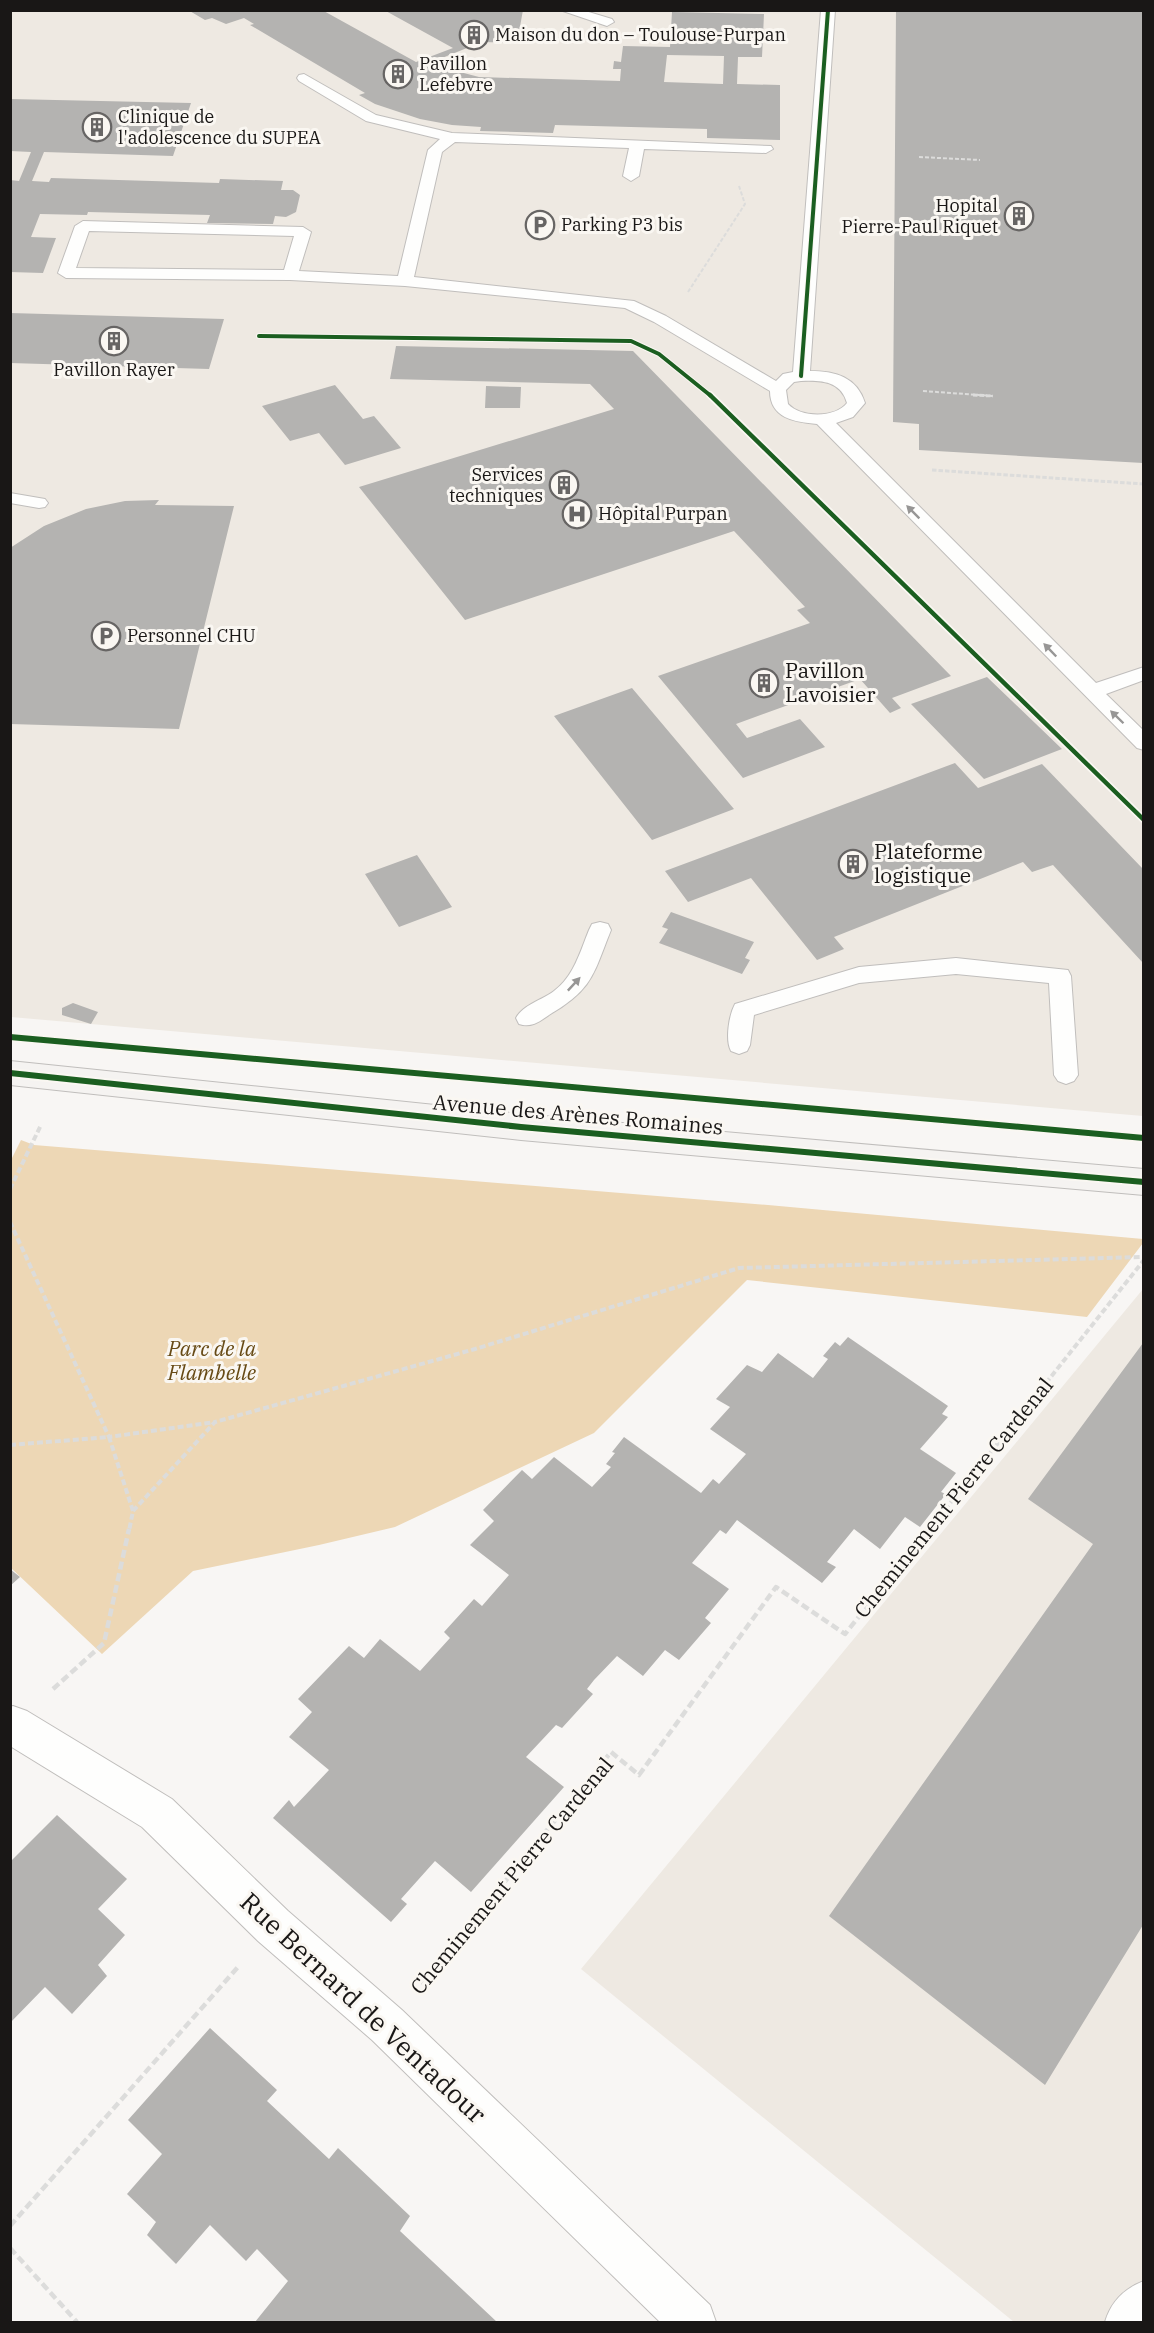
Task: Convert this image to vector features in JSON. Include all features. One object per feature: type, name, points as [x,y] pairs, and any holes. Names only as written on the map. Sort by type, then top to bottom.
[{"type":"main road","name":"Avenue des Arènes Romaines","points":[[10,1073],[521,1127],[1143,1182]]},
{"type":"street","name":"Rue Bernard de Ventadour","points":[[12,1726],[157,1814],[273,1926],[387,2025],[693,2322]]},
{"type":"street","points":[[1128,2322],[1143,2304]]},
{"type":"lane","points":[[566,10],[607,22]]},
{"type":"lane","points":[[801,376],[828,10]]},
{"type":"lane","points":[[304,78],[371,118],[452,137],[766,149]]},
{"type":"lane","points":[[405,281],[435,150],[452,137]]},
{"type":"lane","points":[[631,176],[637,144]]},
{"type":"lane","points":[[290,275],[303,232],[82,226],[66,273],[290,275],[405,281],[628,304],[660,319],[778,389]]},
{"type":"lane","points":[[801,376],[831,377],[846,383],[854,392],[856,403],[851,410],[840,417],[800,417],[785,411],[778,400],[778,389],[789,378],[801,376]]},
{"type":"lane","points":[[821,418],[1143,743]]},
{"type":"lane","points":[[10,498],[39,503]]},
{"type":"lane","points":[[1091,692],[1143,673]]},
{"type":"lane","points":[[527,1018],[562,997],[580,980],[600,930]]},
{"type":"lane","points":[[739,1045],[743,1010],[859,975],[956,966],[979,968],[1060,976],[1066,1076]]},
{"type":"path","points":[[660,319],[679,306],[745,204],[732,161],[734,148]]},
{"type":"path","points":[[919,157],[980,160]]},
{"type":"path","points":[[923,391],[993,396]]},
{"type":"path","points":[[932,470],[1143,483]]},
{"type":"path","points":[[10,1189],[41,1125]]},
{"type":"path","points":[[10,1222],[109,1437],[133,1511]]},
{"type":"path","points":[[10,1445],[109,1437],[214,1422],[475,1349],[739,1268],[1143,1259]]},
{"type":"path","points":[[12,1726],[104,1643],[133,1511],[214,1422]]},
{"type":"path","points":[[10,2226],[273,1926]]},
{"type":"path","points":[[10,2248],[77,2322]]},
{"type":"shaded area","name":"Hôpital Purpan","points":[[10,11],[1143,11],[1143,1116],[11,1017]]},
{"type":"shaded area","points":[[1143,1289],[1143,2322],[1014,2322],[581,1969]]},
{"type":"green space","name":"Parc de la Flambelle","points":[[21,1140],[34,1145],[768,1205],[1143,1239],[1143,1243],[1087,1317],[747,1280],[594,1433],[395,1527],[193,1571],[102,1654],[11,1568],[10,1162]]},
{"type":"building","name":"Pavillon Lefebvre","points":[[188,10],[322,10],[416,62],[453,48],[384,10],[523,10],[517,43],[482,42],[437,60],[460,72],[479,77],[620,81],[621,69],[613,69],[614,61],[621,62],[623,46],[670,47],[672,12],[764,14],[762,57],[738,57],[737,84],[780,85],[780,140],[707,138],[707,129],[555,125],[553,133],[480,131],[481,127],[420,119],[375,104],[359,95],[365,93],[250,25],[254,24],[244,18],[226,24],[212,18],[205,20]],"holes":[[[667,55],[724,56],[723,84],[664,82]]]},
{"type":"building","name":"Hopital Pierre-Paul Riquet","points":[[896,10],[1143,10],[1143,463],[919,450],[919,424],[893,422]]},
{"type":"building","points":[[10,99],[191,103],[173,156],[44,152],[32,181],[49,182],[51,178],[219,183],[220,179],[283,181],[281,190],[293,190],[300,195],[296,212],[286,217],[275,216],[273,224],[207,223],[210,215],[88,212],[87,215],[40,214],[31,237],[56,238],[43,273],[10,272],[10,180],[19,181],[31,152],[10,151]]},
{"type":"building","name":"Pavillon Rayer","points":[[10,313],[224,319],[209,369],[10,363]]},
{"type":"building","name":"Services techniques","points":[[396,346],[633,351],[951,676],[892,698],[901,708],[890,713],[860,679],[736,724],[747,738],[800,719],[825,747],[743,778],[658,676],[810,623],[797,610],[805,607],[734,531],[465,620],[359,487],[614,409],[590,384],[390,379]]},
{"type":"building","points":[[335,385],[363,419],[374,416],[401,448],[345,465],[319,433],[290,441],[262,406]]},
{"type":"building","points":[[486,386],[521,387],[520,408],[485,408]]},
{"type":"building","name":"Personnel CHU","points":[[159,500],[155,505],[234,506],[179,729],[10,724],[10,548],[44,526],[86,509],[125,501]]},
{"type":"building","points":[[987,677],[1062,749],[984,779],[911,704]]},
{"type":"building","points":[[632,688],[734,809],[652,840],[554,716]]},
{"type":"building","name":"Plateforme logistique","points":[[955,763],[978,788],[1042,764],[1143,869],[1143,963],[1053,865],[1032,872],[1023,862],[834,937],[844,949],[817,960],[751,878],[688,902],[665,871]]},
{"type":"building","points":[[417,855],[452,907],[399,927],[365,874]]},
{"type":"building","points":[[671,912],[754,942],[745,958],[750,960],[742,974],[659,943],[668,929],[662,927]]},
{"type":"building","points":[[73,1003],[98,1012],[91,1024],[62,1015],[62,1008]]},
{"type":"building","points":[[848,1337],[948,1406],[942,1414],[948,1417],[920,1449],[956,1473],[941,1492],[946,1494],[920,1527],[905,1517],[880,1549],[854,1529],[827,1562],[836,1567],[822,1583],[737,1520],[726,1534],[720,1530],[692,1563],[729,1589],[705,1618],[711,1623],[679,1660],[665,1650],[643,1676],[617,1656],[594,1680],[587,1689],[593,1694],[562,1728],[556,1725],[526,1757],[564,1787],[471,1892],[435,1861],[401,1899],[407,1904],[391,1922],[273,1818],[289,1800],[294,1807],[329,1770],[289,1737],[312,1712],[298,1699],[349,1646],[364,1658],[380,1639],[420,1671],[450,1638],[444,1632],[474,1599],[482,1606],[509,1575],[470,1545],[494,1521],[483,1510],[522,1470],[532,1479],[554,1457],[592,1487],[611,1467],[606,1464],[624,1437],[701,1493],[713,1479],[719,1484],[746,1454],[710,1429],[730,1407],[716,1399],[747,1365],[762,1372],[778,1353],[813,1378],[828,1359],[823,1356],[835,1342],[840,1346]]},
{"type":"building","points":[[1143,1343],[1143,1925],[1045,2085],[829,1916],[1093,1544],[1028,1499]]},
{"type":"building","points":[[10,1569],[20,1577],[10,1586]]},
{"type":"building","points":[[57,1815],[127,1879],[98,1909],[125,1935],[98,1965],[107,1976],[72,2014],[45,1987],[10,2023],[10,1862]]},
{"type":"building","points":[[210,2028],[277,2090],[267,2101],[329,2159],[338,2148],[410,2216],[400,2231],[497,2322],[255,2322],[288,2281],[257,2249],[246,2261],[210,2225],[176,2264],[147,2235],[156,2222],[127,2194],[162,2154],[128,2120]]},
{"type":"cycle path","points":[[801,376],[828,10]]},
{"type":"cycle path","points":[[259,336],[631,341],[659,354],[700,385],[1144,820]]},
{"type":"cycle path","points":[[10,1037],[1144,1138]]},
{"type":"cycle path","points":[[10,1073],[521,1127],[1144,1182]]},
{"type":"place","name":"Maison du don – Toulouse-Purpan","points":[[474,35]]},
{"type":"place","name":"Pavillon Lefebvre","points":[[398,74]]},
{"type":"place","name":"Clinique de l'adolescence du SUPEA","points":[[97,127]]},
{"type":"place","name":"Hopital Pierre-Paul Riquet","points":[[1019,216]]},
{"type":"place","name":"Parking P3 bis","points":[[540,225]]},
{"type":"place","name":"Pavillon Rayer","points":[[114,341]]},
{"type":"place","name":"Services techniques","points":[[564,485]]},
{"type":"place","name":"Hôpital Purpan","points":[[577,514]]},
{"type":"place","name":"Personnel CHU","points":[[106,636]]},
{"type":"place","name":"Pavillon Lavoisier","points":[[764,683]]},
{"type":"place","name":"Plateforme logistique","points":[[853,864]]}]
